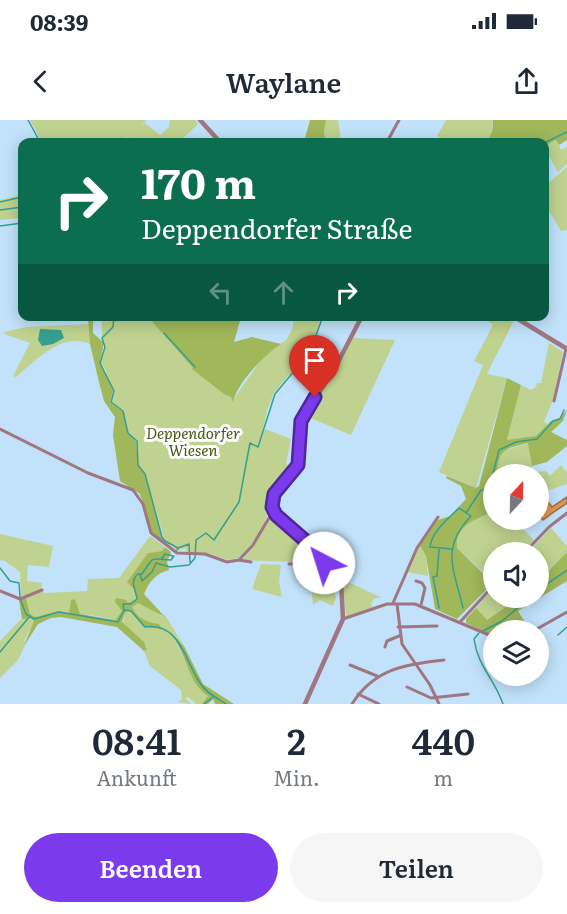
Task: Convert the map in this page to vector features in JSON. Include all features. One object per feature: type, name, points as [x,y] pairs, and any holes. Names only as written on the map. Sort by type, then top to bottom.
[{"type":"street","points":[[200,120],[216,138]]},
{"type":"street","points":[[389,138],[399,120]]},
{"type":"street","points":[[238,560],[253,545],[273,512],[274,494],[298,465],[302,418],[334,370],[359,321]]},
{"type":"street","points":[[521,321],[567,349],[554,401]]},
{"type":"street","points":[[0,429],[88,474],[134,490],[141,498],[151,533],[174,552],[187,555],[210,555],[231,562],[238,560],[251,562]]},
{"type":"street","points":[[273,512],[308,543],[341,582],[343,620],[305,704]]},
{"type":"street","points":[[535,542],[567,513]]},
{"type":"street","points":[[438,517],[417,548],[395,604],[400,636],[439,704]]},
{"type":"street","points":[[289,564],[324,563]]},
{"type":"street","points":[[416,581],[424,585],[421,604]]},
{"type":"street","points":[[0,591],[20,599],[42,590]]},
{"type":"street","points":[[460,622],[483,597]]},
{"type":"street","points":[[343,620],[382,605],[421,604],[483,632]]},
{"type":"street","points":[[549,622],[567,612]]},
{"type":"street","points":[[398,627],[437,626]]},
{"type":"street","points":[[385,647],[387,641],[400,636]]},
{"type":"street","points":[[352,704],[358,694],[377,676],[414,664],[444,660]]},
{"type":"street","points":[[350,665],[377,676]]},
{"type":"street","points":[[406,687],[431,698],[468,694]]},
{"type":"street","points":[[358,694],[379,704]]},
{"type":"green space","points":[[30,120],[146,120],[140,128],[126,138],[40,138]]},
{"type":"green space","points":[[170,120],[195,120],[198,124],[183,138],[127,138],[145,123],[160,135],[169,127]]},
{"type":"green space","points":[[326,120],[338,120],[340,138],[325,138]]},
{"type":"green space","points":[[446,120],[493,120],[491,136],[489,138],[441,138],[437,136]]},
{"type":"green space","points":[[557,140],[561,150],[567,147],[567,164],[558,172],[549,156],[549,144]]},
{"type":"green space","points":[[567,167],[567,230],[561,231],[549,211],[549,183]]},
{"type":"green space","points":[[18,196],[18,218],[0,220],[0,200]]},
{"type":"green space","name":"Deppendorfer Wiesen","points":[[102,321],[152,321],[224,394],[232,397],[233,400],[263,357],[286,340],[292,330],[293,321],[320,321],[309,351],[274,393],[267,410],[261,440],[265,429],[291,439],[286,464],[294,468],[271,497],[269,512],[259,534],[242,557],[228,560],[208,553],[187,552],[185,548],[177,551],[173,546],[163,542],[165,541],[145,474],[138,465],[137,441],[129,433],[123,410],[111,402],[114,391],[100,361],[106,346],[102,338]]},
{"type":"green space","points":[[488,321],[513,322],[487,374],[507,378],[476,488],[439,472],[483,365],[474,361],[493,325]]},
{"type":"green space","points":[[89,324],[90,344],[79,341],[59,345],[41,356],[16,377],[13,376],[30,343],[4,334],[5,332],[26,327]]},
{"type":"green space","points":[[353,338],[395,340],[351,435],[306,416],[335,372]]},
{"type":"green space","points":[[549,343],[563,352],[553,400],[544,422],[549,425],[536,437],[507,440],[521,385],[531,390],[536,387],[537,383],[541,383]]},
{"type":"green space","points":[[529,443],[532,464],[498,464],[503,451]]},
{"type":"green space","points":[[561,465],[567,473],[567,484],[549,490],[550,476]]},
{"type":"green space","points":[[274,516],[306,543],[321,563],[242,560],[254,546],[270,517]]},
{"type":"green space","points":[[483,516],[483,530],[524,530],[534,540],[532,542],[483,542],[483,572],[457,548],[459,533],[468,524]]},
{"type":"green space","points":[[551,528],[567,546],[567,552],[549,571],[549,542],[538,542]]},
{"type":"green space","points":[[0,534],[53,546],[49,567],[28,565],[27,581],[42,583],[41,589],[21,597],[20,572],[0,560]]},
{"type":"green space","points":[[150,536],[165,547],[162,551],[148,553],[128,582],[136,591],[136,599],[130,603],[117,604],[122,611],[115,620],[80,614],[75,599],[71,600],[69,613],[59,611],[36,617],[30,614],[26,598],[41,591],[45,593],[87,591],[88,579],[119,578]]},
{"type":"green space","points":[[420,545],[426,556],[428,576],[407,572]]},
{"type":"green space","points":[[261,564],[281,565],[279,582],[282,597],[252,589]]},
{"type":"green space","points":[[318,566],[329,571],[336,598],[333,606],[320,600],[313,605],[311,582],[321,583]]},
{"type":"green space","points":[[342,579],[382,598],[375,598],[371,603],[372,607],[348,617]]},
{"type":"green space","points":[[483,600],[483,608],[504,608],[485,620],[476,608]]},
{"type":"green space","points":[[137,602],[155,610],[162,617],[165,615],[184,646],[173,633],[170,634],[180,649],[191,675],[208,696],[202,704],[196,704],[188,697],[185,698],[191,704],[178,702],[182,699],[181,690],[150,666],[144,651],[147,646],[123,626],[125,613],[129,610],[139,621],[158,627],[156,624],[146,622],[136,614],[132,607]]},
{"type":"green space","points":[[31,618],[34,622],[24,641],[26,643],[18,660],[0,678],[0,641],[21,619]]},
{"type":"shaded area","points":[[310,120],[326,120],[325,138],[305,138]]},
{"type":"shaded area","points":[[493,120],[567,120],[567,140],[559,145],[556,140],[549,144],[549,138],[488,138]]},
{"type":"shaded area","points":[[88,321],[93,321],[93,333],[104,343],[100,361],[113,391],[110,402],[123,412],[128,433],[136,441],[138,465],[144,473],[162,537],[166,541],[163,542],[152,532],[140,494],[120,481],[113,435],[115,417],[104,401],[90,344]]},
{"type":"shaded area","points":[[152,321],[240,321],[234,342],[252,337],[281,344],[252,370],[240,386],[233,402],[231,397],[224,394],[193,368]]},
{"type":"shaded area","points":[[40,329],[61,330],[64,338],[53,344],[42,346],[38,340]]},
{"type":"shaded area","points":[[507,378],[521,385],[507,440],[536,436],[551,421],[559,418],[567,410],[563,421],[551,432],[567,440],[567,446],[547,462],[532,464],[528,443],[505,451],[498,464],[485,464]]},
{"type":"shaded area","points":[[483,471],[483,516],[463,528],[459,533],[457,548],[483,573],[483,593],[457,619],[435,609],[426,556],[420,545],[438,520],[450,516],[466,499],[461,486],[446,478],[447,476],[476,488],[479,486]]},
{"type":"shaded area","points":[[165,547],[171,552],[167,562],[169,570],[160,573],[144,594],[165,617],[138,603],[132,607],[140,617],[159,624],[162,629],[145,627],[129,610],[125,613],[122,622],[144,642],[147,649],[144,651],[117,627],[61,617],[51,618],[38,624],[25,643],[34,621],[31,618],[22,619],[19,600],[26,598],[30,614],[36,617],[58,611],[69,613],[71,600],[75,599],[80,614],[115,620],[122,611],[115,602],[116,598],[126,600],[128,603],[136,599],[136,591],[127,582],[148,553],[162,551]]},
{"type":"shaded area","points":[[567,552],[567,581],[549,592],[549,571]]},
{"type":"shaded area","points":[[476,608],[487,620],[483,620],[483,631],[466,623],[466,619]]},
{"type":"shaded area","points":[[504,608],[523,608],[518,611],[524,620],[487,620]]},
{"type":"shaded area","points":[[171,632],[184,646],[203,684],[234,704],[215,704],[213,699],[208,704],[202,704],[208,696],[191,675]]},
{"type":"building","points":[[567,497],[567,503],[549,516],[549,503],[552,507]]},
{"type":"waterway","points":[[28,120],[38,138]]},
{"type":"waterway","points":[[549,141],[567,132]]},
{"type":"waterway","points":[[0,202],[18,198]]},
{"type":"waterway","points":[[0,210],[18,208]]},
{"type":"waterway","points":[[0,226],[18,224]]},
{"type":"waterway","points":[[114,321],[113,327],[102,338],[105,347],[100,363],[114,391],[111,402],[123,411],[128,433],[137,441],[138,465],[145,474],[162,537],[178,548],[177,550]]},
{"type":"waterway","points":[[140,574],[142,581],[152,572],[156,563],[170,567],[189,565],[195,558],[196,540],[206,533],[214,540],[239,502],[250,443],[258,447],[275,394],[310,352],[321,321]]},
{"type":"waterway","points":[[164,333],[195,367]]},
{"type":"waterway","points":[[466,513],[481,490],[489,489],[499,450],[516,442],[537,439],[553,421],[560,419],[564,410]]},
{"type":"waterway","points":[[451,549],[430,547],[431,541],[437,531],[459,508],[471,516],[461,528],[452,549],[453,570],[463,608]]},
{"type":"waterway","points":[[178,548],[189,544],[190,562]]},
{"type":"waterway","points":[[439,549],[437,576],[433,577],[439,608]]},
{"type":"waterway","points":[[162,558],[165,554],[173,556]]},
{"type":"waterway","points":[[174,556],[171,560],[153,560],[142,574],[135,577],[133,583],[137,599],[131,604],[123,604],[124,610],[131,611],[145,627],[157,627],[174,637],[202,687],[226,704]]},
{"type":"waterway","points":[[0,568],[10,581],[19,583],[20,597]]},
{"type":"waterway","points":[[549,582],[567,570]]},
{"type":"waterway","points":[[21,601],[26,614],[34,619],[59,612],[118,622],[124,610]]},
{"type":"waterway","points":[[503,620],[518,608]]},
{"type":"waterway","points":[[0,652],[30,616]]},
{"type":"waterway","points":[[558,635],[567,627]]},
{"type":"waterway","points":[[479,633],[474,639],[476,649],[503,704]]},
{"type":"waterway","points":[[204,704],[213,697]]},
{"type":"route","points":[[315,397],[301,421],[298,465],[274,494],[272,507],[273,512],[308,543],[324,563]]}]
